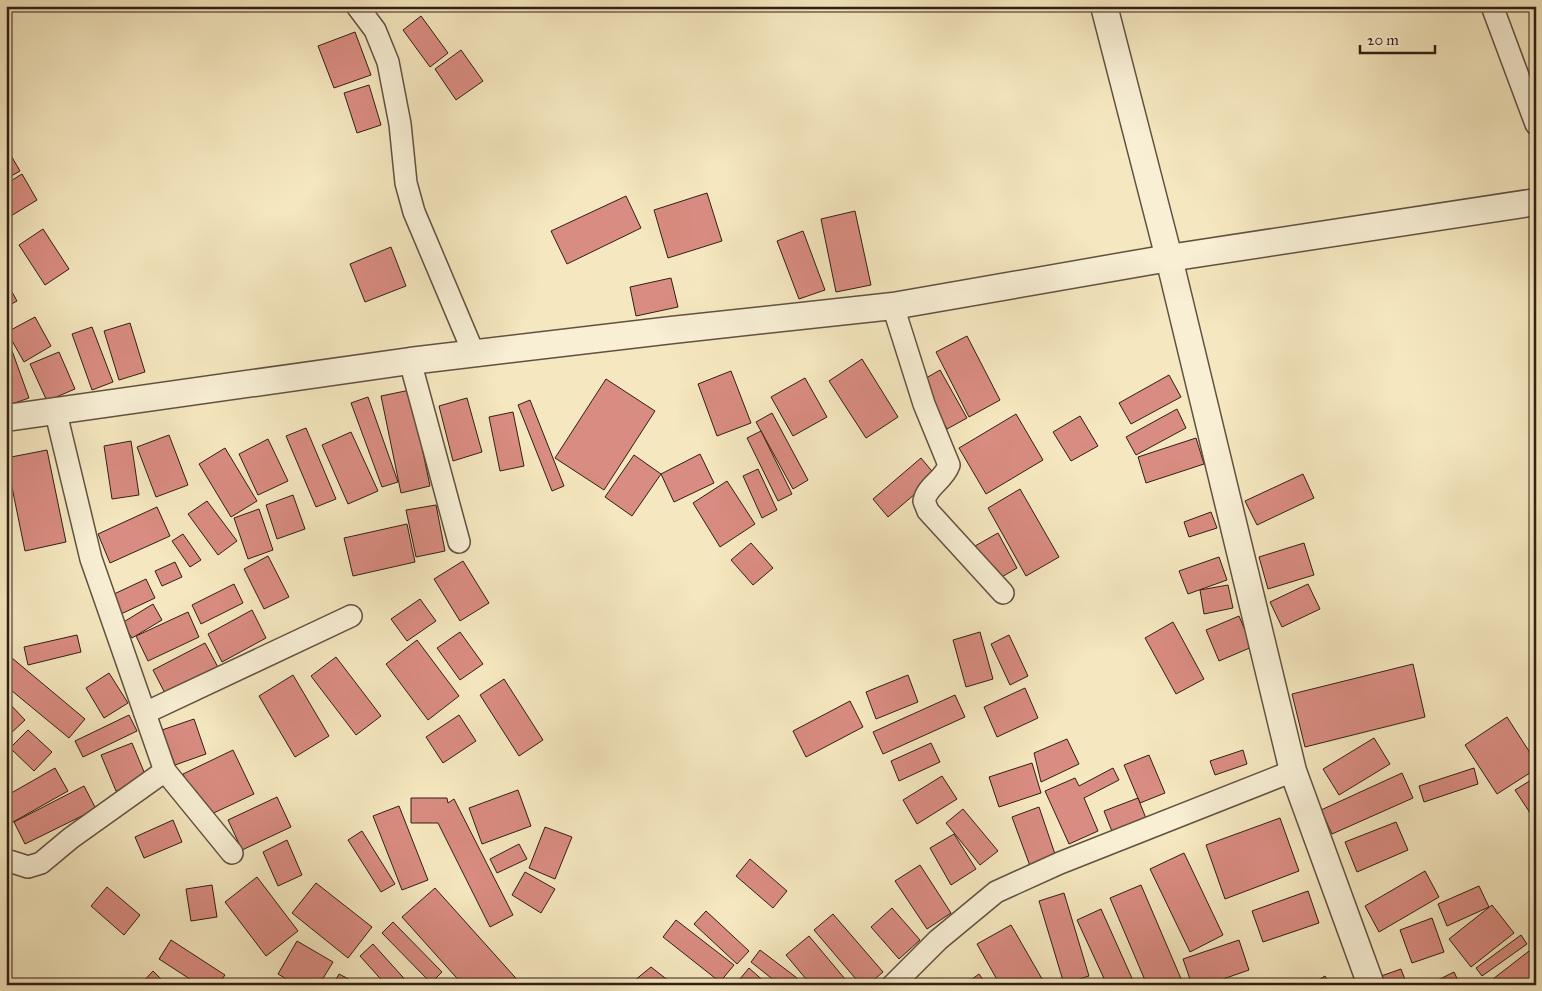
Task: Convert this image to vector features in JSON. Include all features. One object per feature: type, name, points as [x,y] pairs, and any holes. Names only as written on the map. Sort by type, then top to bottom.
[{"type":"street","points":[[357,6],[375,30],[388,62],[400,124],[406,183],[414,212],[474,354]]},
{"type":"street","points":[[1104,6],[1169,258],[1292,771],[1371,985]]},
{"type":"street","points":[[1492,6],[1536,124]]},
{"type":"street","points":[[6,418],[55,409],[410,361],[893,306],[1169,258],[1536,202]]},
{"type":"street","points":[[893,306],[924,404],[948,465],[944,475],[929,489],[924,501],[928,511],[1003,592]]},
{"type":"street","points":[[410,361],[459,542]]},
{"type":"street","points":[[55,409],[91,559],[164,771],[232,853]]},
{"type":"street","points":[[145,713],[351,616]]},
{"type":"street","points":[[6,860],[28,867],[41,863],[71,838],[164,771]]},
{"type":"street","points":[[893,985],[938,940],[996,892],[1060,863],[1292,771]]},
{"type":"building","points":[[421,16],[448,53],[430,67],[403,30]]},
{"type":"building","points":[[355,32],[371,75],[334,88],[318,46]]},
{"type":"building","points":[[461,50],[483,81],[456,100],[435,69]]},
{"type":"building","points":[[369,85],[381,125],[357,133],[344,93]]},
{"type":"building","points":[[6,147],[20,171],[6,179]]},
{"type":"building","points":[[22,174],[37,200],[6,219],[6,184]]},
{"type":"building","points":[[707,193],[722,241],[668,258],[654,210]]},
{"type":"building","points":[[626,196],[641,228],[567,264],[551,231]]},
{"type":"building","points":[[855,211],[871,285],[836,292],[821,219]]},
{"type":"building","points":[[43,229],[69,269],[45,285],[19,245]]},
{"type":"building","points":[[803,231],[825,290],[799,299],[777,241]]},
{"type":"building","points":[[391,247],[406,286],[365,302],[350,264]]},
{"type":"building","points":[[671,278],[678,307],[636,316],[630,287]]},
{"type":"building","points":[[6,281],[17,301],[6,307]]},
{"type":"building","points":[[35,317],[51,346],[24,362],[7,332]]},
{"type":"building","points":[[130,323],[145,372],[119,380],[104,331]]},
{"type":"building","points":[[92,327],[113,382],[92,390],[72,334]]},
{"type":"building","points":[[6,334],[29,398],[6,406]]},
{"type":"building","points":[[967,336],[1000,400],[969,417],[936,352]]},
{"type":"building","points":[[59,352],[75,389],[47,401],[30,364]]},
{"type":"building","points":[[862,359],[898,417],[866,438],[829,381]]},
{"type":"building","points":[[940,370],[967,418],[947,429],[921,381]]},
{"type":"building","points":[[731,371],[751,423],[717,436],[698,384]]},
{"type":"building","points":[[1169,375],[1181,397],[1131,424],[1119,403]]},
{"type":"building","points":[[805,378],[827,417],[793,436],[771,397]]},
{"type":"building","points":[[606,379],[655,411],[604,490],[555,458]]},
{"type":"building","points":[[410,390],[430,486],[401,493],[381,396]]},
{"type":"building","points":[[368,397],[398,482],[382,487],[351,403]]},
{"type":"building","points":[[467,398],[482,452],[453,461],[439,406]]},
{"type":"building","points":[[530,400],[564,486],[552,491],[518,405]]},
{"type":"building","points":[[1177,409],[1186,428],[1136,455],[1126,437]]},
{"type":"building","points":[[513,412],[524,466],[500,471],[489,417]]},
{"type":"building","points":[[772,413],[808,480],[793,489],[756,422]]},
{"type":"building","points":[[1016,414],[1043,460],[986,494],[959,448]]},
{"type":"building","points":[[1080,416],[1098,446],[1071,461],[1053,432]]},
{"type":"building","points":[[306,428],[336,499],[316,507],[286,436]]},
{"type":"building","points":[[761,431],[792,494],[778,501],[747,438]]},
{"type":"building","points":[[351,432],[378,491],[348,504],[322,445]]},
{"type":"building","points":[[169,435],[188,485],[156,497],[137,447]]},
{"type":"building","points":[[1196,438],[1204,464],[1146,483],[1138,457]]},
{"type":"building","points":[[268,439],[288,481],[258,495],[239,454]]},
{"type":"building","points":[[131,441],[139,495],[112,499],[104,446]]},
{"type":"building","points":[[225,448],[257,501],[231,517],[199,464]]},
{"type":"building","points":[[47,450],[66,542],[25,551],[6,458]]},
{"type":"building","points":[[700,454],[714,483],[674,502],[661,474]]},
{"type":"building","points":[[634,455],[661,474],[632,516],[605,497]]},
{"type":"building","points":[[921,458],[936,476],[888,517],[873,499]]},
{"type":"building","points":[[758,469],[777,510],[762,518],[743,476]]},
{"type":"building","points":[[1303,474],[1314,498],[1257,525],[1245,501]]},
{"type":"building","points":[[727,481],[755,524],[720,547],[693,503]]},
{"type":"building","points":[[1020,489],[1059,557],[1026,576],[988,508]]},
{"type":"building","points":[[293,495],[305,529],[277,539],[266,505]]},
{"type":"building","points":[[207,501],[237,541],[218,555],[188,514]]},
{"type":"building","points":[[436,505],[445,551],[416,557],[406,510]]},
{"type":"building","points":[[157,507],[170,536],[110,563],[98,534]]},
{"type":"building","points":[[259,509],[273,550],[248,559],[234,518]]},
{"type":"building","points":[[1211,512],[1217,528],[1189,537],[1184,522]]},
{"type":"building","points":[[407,524],[415,562],[353,576],[344,538]]},
{"type":"building","points":[[998,533],[1017,568],[995,581],[975,546]]},
{"type":"building","points":[[183,534],[201,560],[190,567],[172,541]]},
{"type":"building","points":[[751,543],[773,568],[753,585],[731,560]]},
{"type":"building","points":[[1304,543],[1314,575],[1268,589],[1259,557]]},
{"type":"building","points":[[268,556],[289,597],[264,609],[244,569]]},
{"type":"building","points":[[1219,557],[1227,580],[1188,594],[1179,571]]},
{"type":"building","points":[[463,561],[489,603],[460,621],[434,579]]},
{"type":"building","points":[[175,562],[182,577],[162,586],[155,571]]},
{"type":"building","points":[[146,579],[155,598],[121,614],[112,595]]},
{"type":"building","points":[[234,584],[243,603],[201,624],[192,605]]},
{"type":"building","points":[[1308,584],[1320,609],[1282,627],[1270,602]]},
{"type":"building","points":[[1228,585],[1233,608],[1204,614],[1200,590]]},
{"type":"building","points":[[420,599],[436,621],[407,641],[391,619]]},
{"type":"building","points":[[153,604],[162,620],[132,638],[122,623]]},
{"type":"building","points":[[252,610],[266,638],[222,662],[208,634]]},
{"type":"building","points":[[188,612],[199,637],[148,661],[136,636]]},
{"type":"building","points":[[1239,616],[1252,647],[1219,661],[1206,630]]},
{"type":"building","points":[[1173,622],[1204,679],[1176,694],[1145,638]]},
{"type":"building","points":[[460,632],[483,664],[460,680],[437,648]]},
{"type":"building","points":[[980,632],[993,679],[966,687],[953,640]]},
{"type":"building","points":[[77,635],[81,652],[28,665],[24,647]]},
{"type":"building","points":[[1009,635],[1028,676],[1010,685],[991,644]]},
{"type":"building","points":[[417,640],[459,696],[428,720],[386,664]]},
{"type":"building","points":[[205,643],[219,669],[167,697],[153,670]]},
{"type":"building","points":[[6,653],[85,719],[69,738],[6,686]]},
{"type":"building","points":[[336,657],[381,716],[356,735],[311,676]]},
{"type":"building","points":[[1413,664],[1425,717],[1305,747],[1292,694]]},
{"type":"building","points":[[109,673],[128,703],[104,718],[86,688]]},
{"type":"building","points":[[293,675],[329,736],[295,757],[259,696]]},
{"type":"building","points":[[908,675],[918,702],[876,719],[866,692]]},
{"type":"building","points":[[504,679],[543,740],[519,756],[480,695]]},
{"type":"building","points":[[1025,688],[1038,718],[997,737],[984,707]]},
{"type":"building","points":[[955,695],[965,717],[883,754],[873,732]]},
{"type":"building","points":[[6,700],[25,720],[8,736],[6,734]]},
{"type":"building","points":[[850,701],[863,727],[806,757],[793,731]]},
{"type":"building","points":[[129,715],[137,731],[83,757],[75,741]]},
{"type":"building","points":[[459,715],[476,741],[443,763],[426,737]]},
{"type":"building","points":[[1507,717],[1536,762],[1536,769],[1497,794],[1465,745]]},
{"type":"building","points":[[194,719],[206,754],[175,765],[162,730]]},
{"type":"building","points":[[28,730],[52,752],[34,771],[10,748]]},
{"type":"building","points":[[1374,738],[1390,764],[1339,795],[1323,769]]},
{"type":"building","points":[[1067,739],[1079,764],[1041,782],[1034,753]]},
{"type":"building","points":[[132,743],[147,779],[116,791],[101,755]]},
{"type":"building","points":[[931,743],[940,762],[899,781],[891,761]]},
{"type":"building","points":[[233,750],[254,794],[203,818],[183,774]]},
{"type":"building","points":[[1243,750],[1247,764],[1215,775],[1210,761]]},
{"type":"building","points":[[1149,755],[1165,793],[1140,803],[1124,765]]},
{"type":"building","points":[[1032,763],[1041,793],[999,807],[989,777]]},
{"type":"building","points":[[55,768],[68,791],[6,826],[6,796]]},
{"type":"building","points":[[1113,768],[1119,780],[1084,798],[1098,831],[1069,844],[1045,791],[1075,778],[1079,786]]},
{"type":"building","points":[[1474,768],[1478,784],[1424,802],[1419,786]]},
{"type":"building","points":[[1402,773],[1413,798],[1332,834],[1321,810]]},
{"type":"building","points":[[942,776],[957,799],[917,824],[903,800]]},
{"type":"building","points":[[1536,777],[1536,822],[1515,790]]},
{"type":"building","points":[[84,786],[96,809],[25,844],[14,822]]},
{"type":"building","points":[[518,790],[531,826],[482,844],[469,808]]},
{"type":"building","points":[[277,797],[291,827],[242,850],[228,820]]},
{"type":"building","points":[[411,798],[447,798],[448,803],[454,799],[513,915],[490,927],[438,823],[411,823]]},
{"type":"building","points":[[1138,798],[1147,821],[1113,834],[1104,811]]},
{"type":"building","points":[[399,806],[428,880],[402,890],[373,816]]},
{"type":"building","points":[[1039,807],[1056,857],[1030,866],[1012,817]]},
{"type":"building","points":[[963,809],[998,851],[980,865],[946,823]]},
{"type":"building","points":[[1280,818],[1299,871],[1225,899],[1206,845]]},
{"type":"building","points":[[173,820],[182,842],[144,858],[135,837]]},
{"type":"building","points":[[1396,822],[1408,850],[1357,872],[1345,842]]},
{"type":"building","points":[[545,827],[572,837],[555,879],[529,868]]},
{"type":"building","points":[[362,831],[395,884],[381,892],[348,840]]},
{"type":"building","points":[[954,834],[976,869],[951,885],[930,848]]},
{"type":"building","points":[[287,840],[302,875],[278,886],[263,852]]},
{"type":"building","points":[[519,844],[527,859],[497,873],[490,859]]},
{"type":"building","points":[[1184,853],[1223,935],[1190,952],[1150,869]]},
{"type":"building","points":[[750,859],[787,891],[773,908],[736,876]]},
{"type":"building","points":[[920,865],[951,913],[927,929],[895,881]]},
{"type":"building","points":[[1425,871],[1439,897],[1379,932],[1365,906]]},
{"type":"building","points":[[525,872],[555,889],[541,913],[512,895]]},
{"type":"building","points":[[257,877],[298,931],[266,956],[225,902]]},
{"type":"building","points":[[316,883],[372,927],[348,958],[292,913]]},
{"type":"building","points":[[212,885],[217,917],[191,921],[186,889]]},
{"type":"building","points":[[1141,885],[1182,981],[1175,985],[1147,985],[1110,898]]},
{"type":"building","points":[[1479,886],[1489,907],[1447,926],[1438,904]]},
{"type":"building","points":[[107,887],[140,915],[124,935],[91,906]]},
{"type":"building","points":[[435,888],[522,985],[463,985],[402,917]]},
{"type":"building","points":[[1308,891],[1319,923],[1263,942],[1252,911]]},
{"type":"building","points":[[1064,893],[1089,976],[1064,984],[1039,901]]},
{"type":"building","points":[[1492,905],[1514,933],[1471,967],[1449,939]]},
{"type":"building","points":[[892,908],[920,940],[899,959],[871,927]]},
{"type":"building","points":[[1101,909],[1135,985],[1107,985],[1077,920]]},
{"type":"building","points":[[706,911],[749,951],[737,964],[694,924]]},
{"type":"building","points":[[833,914],[883,972],[868,985],[861,985],[814,930]]},
{"type":"building","points":[[1432,918],[1444,952],[1412,963],[1400,930]]},
{"type":"building","points":[[676,920],[734,965],[720,982],[663,937]]},
{"type":"building","points":[[393,922],[442,972],[431,983],[382,933]]},
{"type":"building","points":[[1011,925],[1044,985],[1000,985],[977,944]]},
{"type":"building","points":[[1521,935],[1527,944],[1482,976],[1476,968]]},
{"type":"building","points":[[809,936],[850,985],[811,985],[786,955]]},
{"type":"building","points":[[171,940],[225,975],[218,985],[199,985],[159,959]]},
{"type":"building","points":[[1239,940],[1249,970],[1206,985],[1192,985],[1183,959]]},
{"type":"building","points":[[297,941],[333,962],[319,985],[296,985],[278,974]]},
{"type":"building","points":[[373,944],[410,985],[386,985],[360,956]]},
{"type":"building","points":[[760,950],[797,978],[792,985],[780,985],[751,962]]},
{"type":"building","points":[[1529,951],[1536,960],[1536,975],[1524,985],[1497,985],[1493,979]]},
{"type":"building","points":[[651,967],[674,985],[629,985]]},
{"type":"building","points":[[749,968],[768,985],[735,985]]},
{"type":"building","points":[[1401,969],[1407,985],[1372,985],[1370,980]]},
{"type":"building","points":[[153,971],[167,985],[140,985]]},
{"type":"building","points":[[1454,972],[1460,985],[1428,985]]},
{"type":"building","points":[[339,974],[360,985],[333,985]]},
{"type":"building","points":[[979,974],[987,985],[964,985]]},
{"type":"building","points":[[1325,976],[1330,985],[1310,985]]}]
